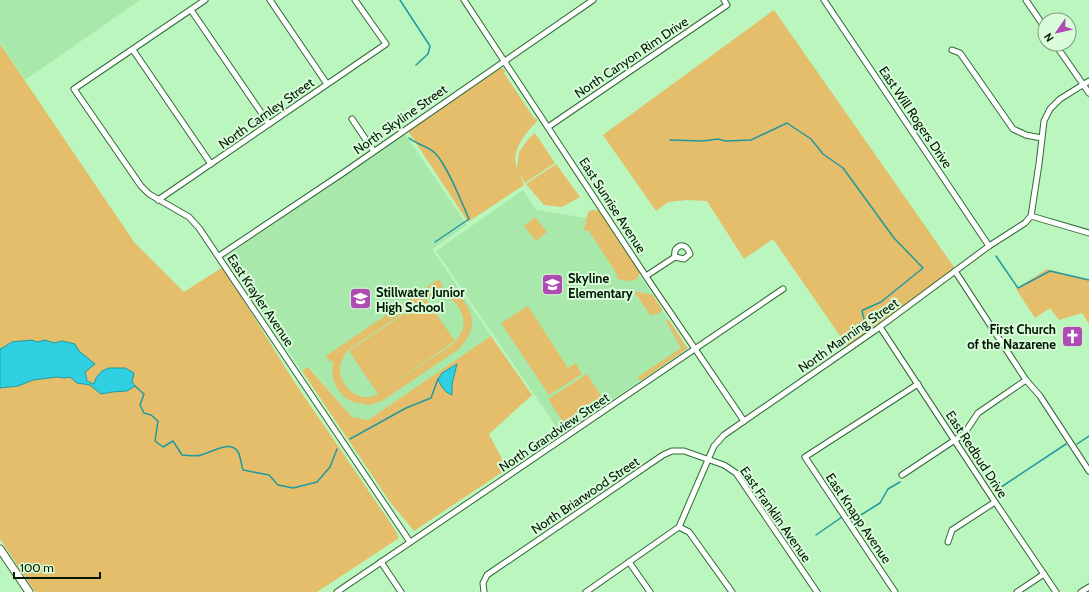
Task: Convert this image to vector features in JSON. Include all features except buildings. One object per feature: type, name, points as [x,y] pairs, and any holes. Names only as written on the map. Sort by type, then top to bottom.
[{"type":"street","points":[[205,0],[132,50],[211,164]]},
{"type":"street","points":[[270,0],[327,84]]},
{"type":"street","name":"North Carnley Street","points":[[158,200],[386,44],[355,0]]},
{"type":"street","name":"East Sunrise Avenue","points":[[464,0],[646,276],[744,421]]},
{"type":"street","name":"North Skyline Street","points":[[219,256],[593,0]]},
{"type":"street","name":"East Will Rogers Drive","points":[[824,0],[989,246]]},
{"type":"street","points":[[1026,0],[1037,16]]},
{"type":"street","name":"North Canyon Rim Drive","points":[[548,127],[726,2]]},
{"type":"street","points":[[191,10],[269,124]]},
{"type":"street","name":"East Krayler Avenue","points":[[132,50],[74,89],[141,186],[158,200],[189,217],[199,228],[410,542]]},
{"type":"street","points":[[952,50],[960,53],[1013,129],[1026,135],[1041,138]]},
{"type":"street","points":[[1060,52],[1089,93]]},
{"type":"street","points":[[1089,81],[1060,99],[1050,109],[1044,121],[1031,216],[1089,233]]},
{"type":"street","points":[[352,120],[374,150]]},
{"type":"street","name":"North Manning Street","points":[[679,527],[714,446],[724,435],[880,327],[989,246],[1019,228],[1026,223],[1031,216]]},
{"type":"street","points":[[646,276],[674,257]]},
{"type":"street","points":[[955,271],[1026,380],[1040,396],[1089,471]]},
{"type":"street","name":"North Grandview Street","points":[[337,592],[783,289]]},
{"type":"street","name":"East Redbud Drive","points":[[880,327],[1056,592]]},
{"type":"street","points":[[902,475],[964,434],[978,413],[1026,380]]},
{"type":"street","name":"East Knapp Avenue","points":[[895,592],[805,457],[918,384]]},
{"type":"street","name":"North Briarwood Street","points":[[484,592],[483,583],[487,575],[663,455],[672,451],[684,451],[708,461]]},
{"type":"street","name":"East Franklin Avenue","points":[[708,461],[724,465],[736,473],[817,592]]},
{"type":"street","points":[[948,542],[952,530],[995,502]]},
{"type":"street","points":[[586,592],[679,527],[690,532],[732,592]]},
{"type":"street","points":[[0,549],[29,592]]},
{"type":"street","points":[[381,562],[401,592]]},
{"type":"street","points":[[629,562],[650,592]]},
{"type":"street","points":[[1017,592],[1044,574]]},
{"type":"street","points":[[1081,592],[1089,587]]},
{"type":"shaded area","points":[[0,0],[140,0],[25,80],[0,43]]},
{"type":"shaded area","points":[[774,10],[956,270],[847,346],[773,239],[744,259],[707,201],[687,200],[668,202],[656,211],[603,135]]},
{"type":"shaded area","points":[[0,44],[134,242],[184,292],[223,267],[295,383],[394,528],[399,538],[317,592],[35,592],[0,539]]},
{"type":"shaded area","points":[[501,68],[506,71],[504,73],[534,118],[538,120],[520,142],[517,149],[515,162],[517,168],[519,152],[529,138],[535,133],[555,163],[525,183],[519,172],[524,185],[468,222],[408,131]]},
{"type":"shaded area","name":"Stillwater Junior High School","points":[[405,134],[467,225],[432,249],[491,336],[368,420],[352,417],[309,367],[302,371],[225,257]]},
{"type":"shaded area","points":[[556,164],[580,197],[562,207],[544,205],[526,184]]},
{"type":"shaded area","name":"Skyline Elementary","points":[[523,190],[536,210],[586,218],[595,208],[688,349],[636,383],[562,435],[436,251]]},
{"type":"shaded area","points":[[592,210],[599,211],[640,273],[636,280],[627,281],[615,278],[618,276],[589,231],[584,230],[588,212]]},
{"type":"shaded area","points":[[535,217],[547,232],[536,241],[524,226]]},
{"type":"shaded area","points":[[1047,269],[1089,280],[1089,324],[1082,313],[1059,320],[1050,308],[1035,318],[1016,289]]},
{"type":"shaded area","points":[[439,279],[443,286],[441,288],[460,297],[469,309],[471,315],[472,323],[470,333],[459,349],[382,401],[373,404],[368,405],[357,403],[344,397],[336,387],[334,381],[332,367],[333,360],[330,362],[326,356]],"holes":[[[440,295],[451,299],[462,315],[463,328],[459,336],[453,344],[379,393],[455,341],[426,299],[349,351],[378,394],[370,397],[363,397],[348,389],[342,380],[340,369],[341,362],[347,351],[421,301],[427,298]]]},
{"type":"shaded area","points":[[634,291],[653,295],[662,311],[657,314],[650,315]]},
{"type":"shaded area","points":[[528,306],[568,368],[576,363],[582,374],[549,395],[501,323]]},
{"type":"shaded area","points":[[666,320],[669,320],[687,348],[642,380],[639,380],[638,377],[681,348]]},
{"type":"shaded area","points":[[491,336],[532,395],[489,434],[507,469],[414,531],[390,502],[302,371],[308,367],[352,417],[368,420]]},
{"type":"shaded area","points":[[587,374],[602,397],[563,422],[548,399]]},
{"type":"water","points":[[32,340],[37,342],[45,340],[54,343],[62,341],[75,344],[79,351],[95,364],[85,372],[87,381],[94,384],[96,378],[102,371],[109,368],[125,368],[134,373],[132,382],[135,386],[127,391],[101,394],[90,385],[77,383],[70,377],[57,377],[33,380],[18,386],[0,388],[0,349],[12,342]]},
{"type":"water","points":[[457,364],[452,384],[452,395],[443,388],[438,379],[442,373]]},
{"type":"waterway","points":[[400,0],[430,46],[428,54],[416,65]]},
{"type":"waterway","points":[[670,140],[751,140],[787,123],[811,139],[823,154],[843,168],[894,238],[923,268],[881,302],[863,310],[864,319]]},
{"type":"waterway","points":[[409,138],[433,151],[441,160],[469,219],[435,242]]},
{"type":"waterway","points":[[996,256],[1018,288],[1050,271],[1089,280]]},
{"type":"waterway","points":[[350,439],[406,408],[431,398],[438,379]]},
{"type":"waterway","points":[[135,386],[144,394],[140,405],[144,413],[151,415],[158,421],[155,441],[163,447],[173,441],[182,455],[194,456],[199,456],[225,447],[235,448],[240,456],[243,470],[269,475],[278,485],[293,488],[317,482],[330,467],[337,449]]},
{"type":"waterway","points":[[1077,444],[1089,436]]},
{"type":"waterway","points":[[995,491],[1066,444]]},
{"type":"waterway","points":[[856,518],[880,503],[888,489],[900,482]]},
{"type":"waterway","points":[[816,535],[842,517]]},
{"type":"place","name":"Skyline Elementary","points":[[553,285]]},
{"type":"place","name":"Stillwater Junior High School","points":[[360,299]]},
{"type":"place","name":"First Church of the Nazarene","points":[[1072,336]]}]
